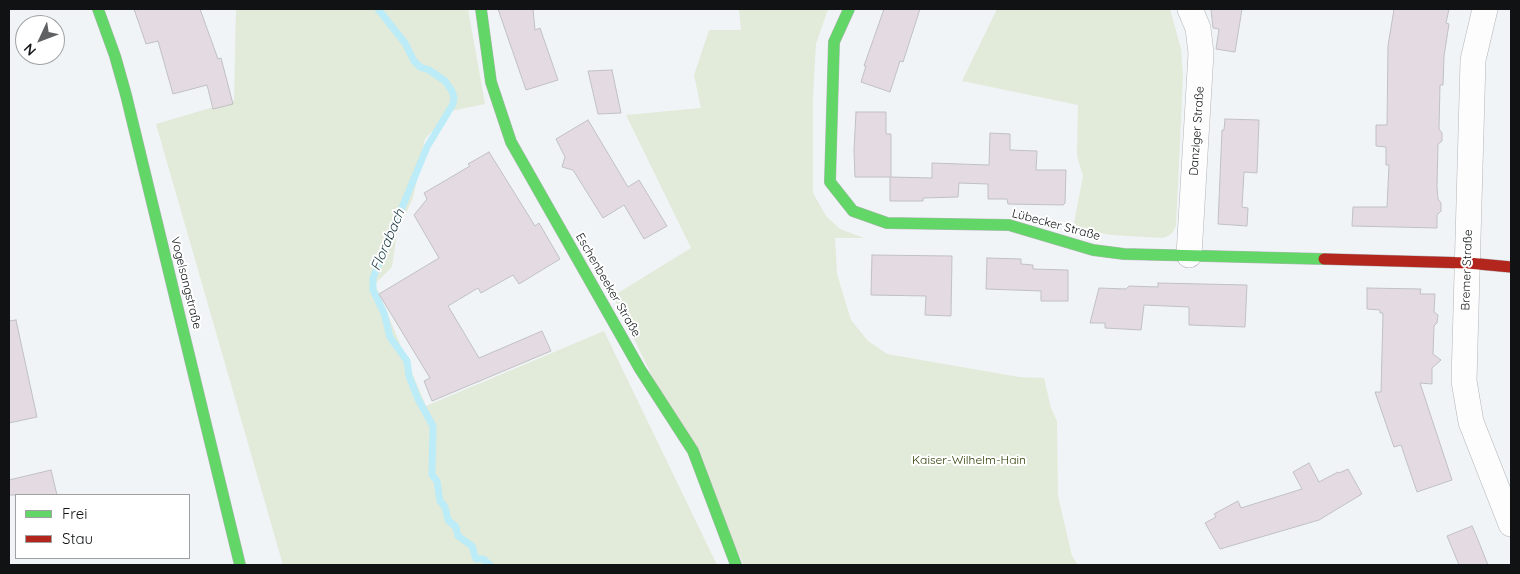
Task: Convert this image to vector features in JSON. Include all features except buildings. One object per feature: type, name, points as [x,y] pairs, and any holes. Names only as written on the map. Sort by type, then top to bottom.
[{"type":"street","name":"Vogelsangstraße","points":[[98,9],[115,56],[126,95],[240,565]]},
{"type":"street","name":"Eschenbeeker Straße","points":[[481,9],[491,82],[511,142],[640,369],[693,452],[736,565]]},
{"type":"street","name":"Lübecker Straße","points":[[849,9],[834,42],[830,182],[853,211],[887,223],[1009,225],[1093,250],[1124,254],[1468,263],[1511,267]]},
{"type":"street","name":"Danziger Straße","points":[[1189,255],[1202,53],[1198,28],[1190,9]]},
{"type":"street","name":"Bremer Straße","points":[[1485,9],[1473,60],[1464,381],[1471,422],[1511,524]]},
{"type":"green space","points":[[236,9],[468,9],[485,104],[451,111],[425,139],[413,198],[397,232],[392,267],[375,284],[426,406],[604,331],[717,565],[283,565],[156,124],[234,101]]},
{"type":"green space","name":"Kaiser-Wilhelm-Hain","points":[[739,9],[828,9],[816,44],[813,97],[813,193],[826,216],[840,229],[864,238],[835,238],[837,274],[851,320],[868,341],[887,354],[1019,377],[1044,378],[1051,408],[1057,421],[1058,496],[1072,556],[1078,565],[744,565],[613,296],[691,248],[626,115],[701,108],[694,75],[709,30],[741,30]]},
{"type":"green space","points":[[997,9],[1170,9],[1181,49],[1183,77],[1176,226],[1168,236],[1163,238],[1112,235],[1073,228],[1083,176],[1077,156],[1078,105],[962,81]]},
{"type":"waterway","name":"Florabach","points":[[378,9],[405,43],[414,61],[420,67],[429,70],[445,81],[452,91],[454,98],[453,104],[427,147],[373,278],[373,290],[384,313],[390,337],[407,361],[409,376],[418,399],[433,426],[432,475],[437,481],[440,501],[445,507],[448,520],[456,527],[458,536],[472,546],[476,559],[483,559],[490,565]]},
{"type":"traffic: fast","points":[[98,9],[115,56],[126,95],[240,565]]},
{"type":"traffic: fast","points":[[481,9],[491,82],[511,142],[640,369],[693,451],[736,565]]},
{"type":"traffic: fast","points":[[849,9],[834,42],[830,182],[853,211],[887,223],[1009,225],[1093,250],[1124,254],[1324,259]]},
{"type":"traffic: jam","points":[[1324,259],[1468,263],[1511,267]]}]
